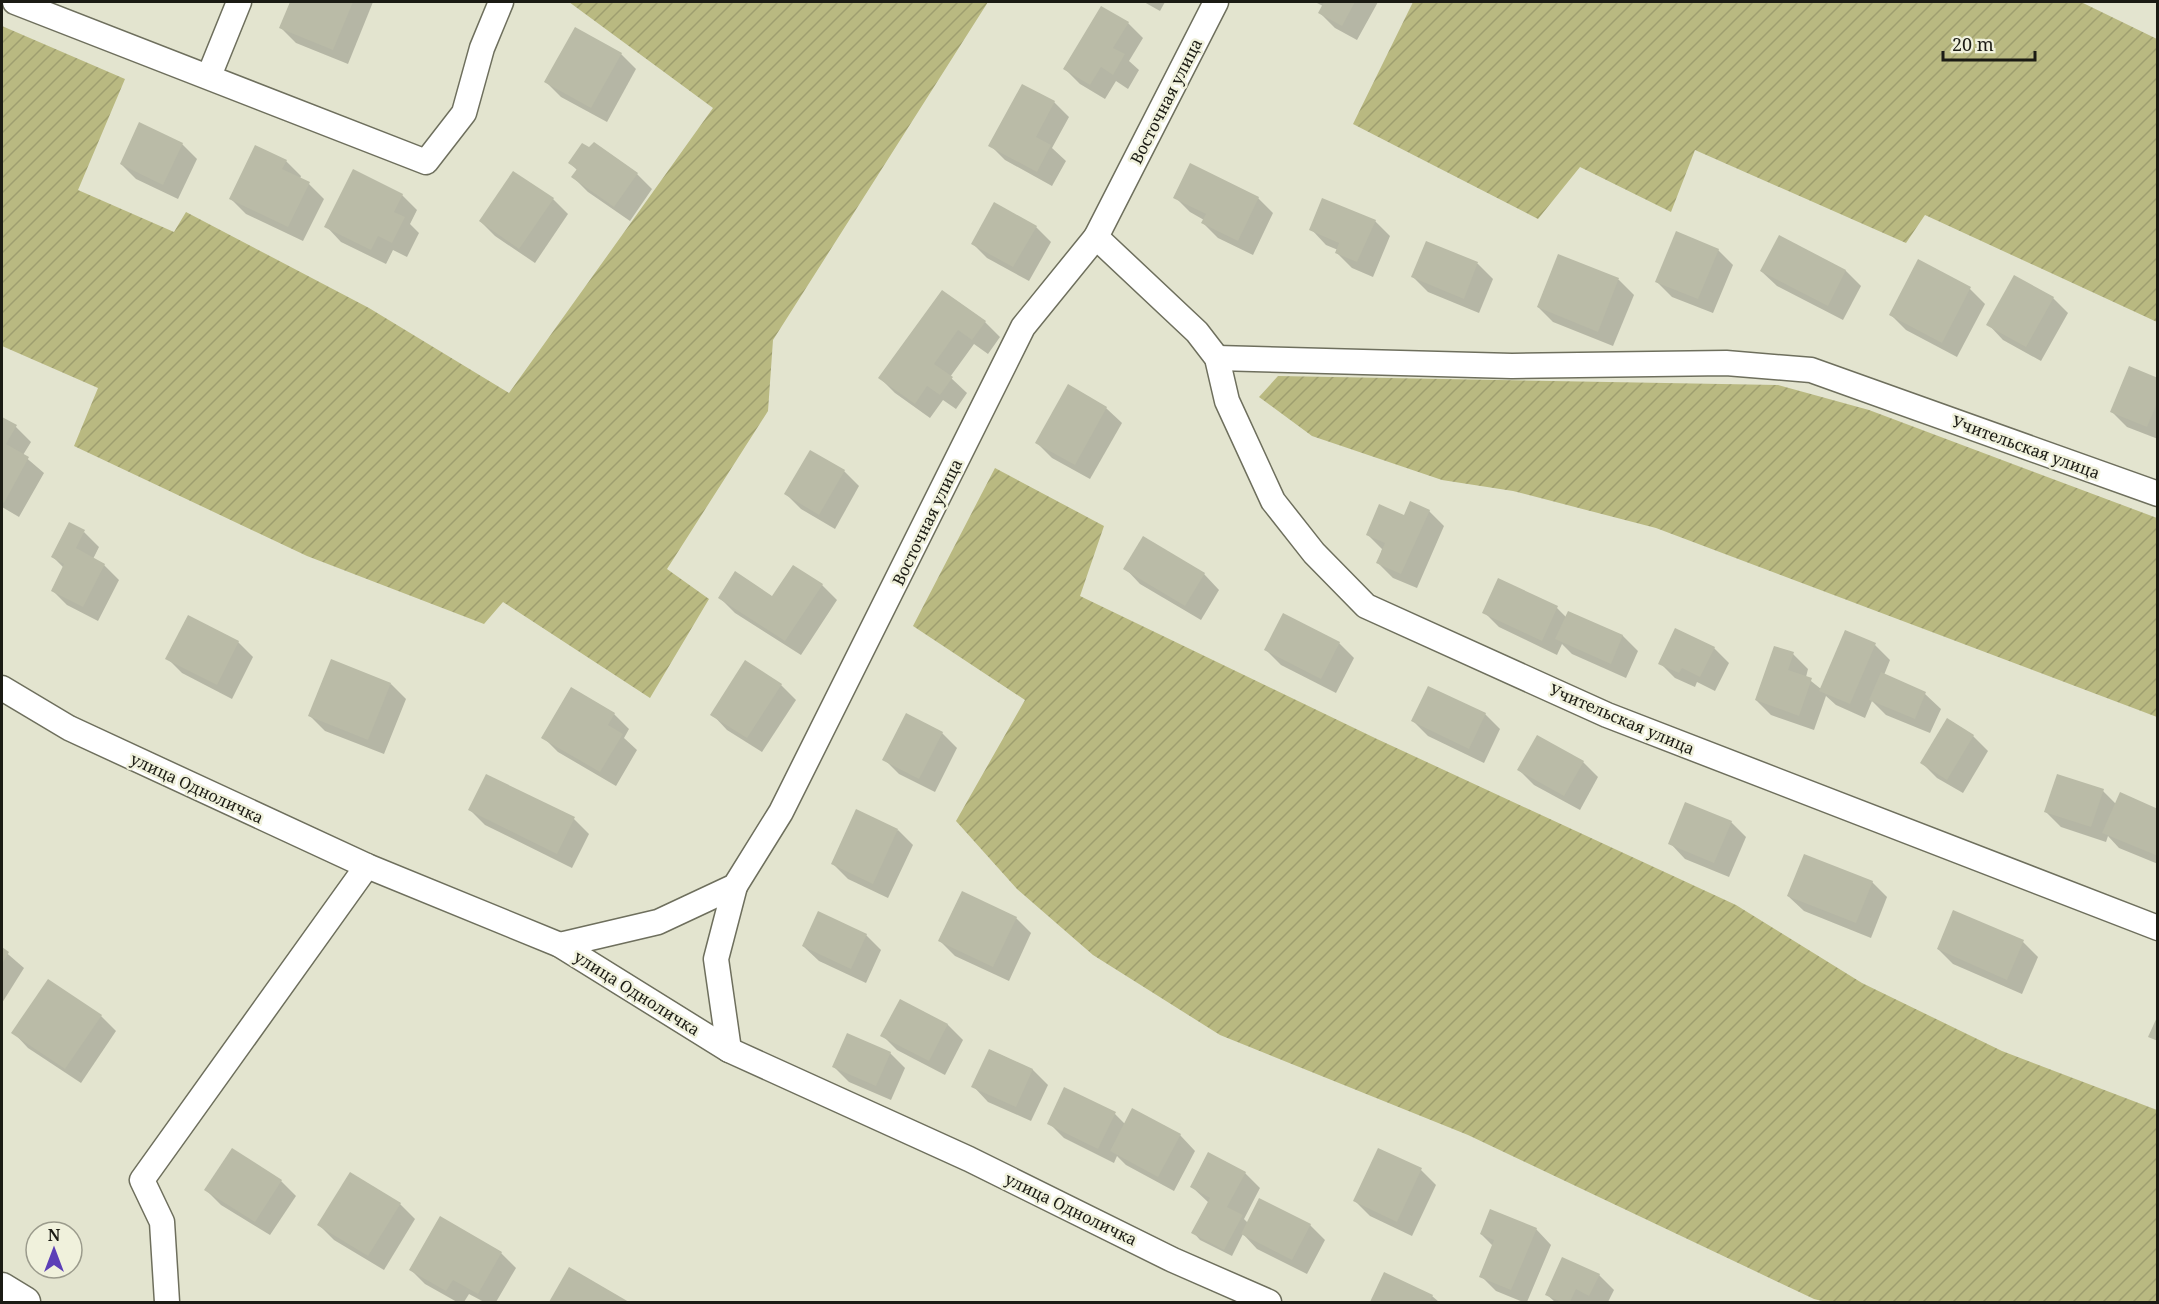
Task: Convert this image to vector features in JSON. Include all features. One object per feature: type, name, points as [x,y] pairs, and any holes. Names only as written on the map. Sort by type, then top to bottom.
[{"type":"street","points":[[15,2],[426,162],[464,113],[482,48],[501,2]]},
{"type":"street","points":[[208,76],[239,2]]},
{"type":"street","name":"Восточная улица","points":[[729,1050],[716,959],[735,886],[781,812],[1023,327],[1096,237],[1216,2]]},
{"type":"street","name":"Учительская улица","points":[[1096,237],[1197,332],[1217,358],[1227,401],[1274,501],[1314,553],[1366,606],[1607,715],[2157,928]]},
{"type":"street","name":"Учительская улица","points":[[1217,358],[1512,366],[1726,363],[1811,370],[2157,494]]},
{"type":"street","name":"улица Одноличка","points":[[2,688],[69,729],[367,866],[560,945],[729,1050],[969,1159],[1173,1260],[1269,1302]]},
{"type":"street","points":[[167,1302],[162,1222],[142,1180],[367,866]]},
{"type":"street","points":[[560,945],[658,922],[735,886]]},
{"type":"street","points":[[2,1288],[25,1302]]},
{"type":"green space","points":[[569,2],[988,2],[773,340],[768,411],[667,569],[709,599],[650,698],[503,602],[484,624],[307,556],[74,446],[98,388],[2,346],[2,26],[125,79],[78,190],[174,232],[186,212],[369,308],[509,393],[713,108]]},
{"type":"green space","points":[[1413,2],[2081,2],[2157,39],[2157,322],[1925,215],[1906,243],[1695,150],[1671,212],[1580,167],[1538,219],[1353,124]]},
{"type":"green space","points":[[1278,376],[1778,385],[1869,410],[2157,518],[2157,717],[1656,528],[1513,491],[1442,480],[1312,436],[1259,397]]},
{"type":"green space","points":[[995,468],[1104,526],[1080,596],[1377,739],[1736,905],[1862,983],[2002,1051],[2157,1110],[2157,1302],[1826,1302],[1814,1299],[1468,1135],[1220,1035],[1093,955],[1017,889],[956,821],[1025,700],[913,626]]},
{"type":"building","points":[[290,2],[353,2],[333,50],[279,28]]},
{"type":"building","points":[[1324,2],[1355,2],[1342,26],[1318,13]]},
{"type":"building","points":[[1101,6],[1129,22],[1113,48],[1125,54],[1113,75],[1101,67],[1090,85],[1063,69]]},
{"type":"building","points":[[575,27],[622,53],[591,108],[544,82]]},
{"type":"building","points":[[1022,84],[1055,101],[1036,137],[1051,145],[1037,172],[988,146]]},
{"type":"building","points":[[139,122],[183,143],[163,185],[120,164]]},
{"type":"building","points":[[594,142],[638,173],[614,207],[571,177],[577,169],[568,163],[582,143],[589,147]]},
{"type":"building","points":[[255,145],[287,160],[282,169],[310,182],[288,227],[229,199]]},
{"type":"building","points":[[1190,163],[1259,197],[1238,241],[1201,223],[1206,214],[1173,198]]},
{"type":"building","points":[[353,169],[403,194],[394,212],[405,217],[392,243],[378,236],[371,250],[324,227]]},
{"type":"building","points":[[513,171],[554,198],[519,249],[479,221]]},
{"type":"building","points":[[1322,198],[1376,220],[1357,262],[1335,253],[1339,243],[1309,230]]},
{"type":"building","points":[[994,202],[1037,226],[1013,267],[971,244]]},
{"type":"building","points":[[1676,231],[1719,249],[1698,299],[1655,282]]},
{"type":"building","points":[[1779,235],[1846,270],[1828,306],[1760,271]]},
{"type":"building","points":[[1426,241],[1478,262],[1464,299],[1411,277]]},
{"type":"building","points":[[1558,254],[1619,278],[1598,332],[1537,307]]},
{"type":"building","points":[[1918,259],[1971,287],[1942,343],[1889,315]]},
{"type":"building","points":[[2014,275],[2054,297],[2026,347],[1986,325]]},
{"type":"building","points":[[942,290],[986,321],[972,340],[958,330],[934,364],[953,377],[940,395],[927,386],[915,404],[878,378]]},
{"type":"building","points":[[2129,366],[2158,378],[2158,401],[2147,427],[2110,412]]},
{"type":"building","points":[[1068,384],[1107,407],[1075,465],[1035,443]]},
{"type":"building","points":[[2,417],[17,425],[6,444],[29,457],[4,503],[2,502]]},
{"type":"building","points":[[810,450],[845,470],[819,515],[784,494]]},
{"type":"building","points":[[1410,501],[1430,510],[1401,574],[1376,563],[1385,543],[1366,535],[1379,504],[1404,515]]},
{"type":"building","points":[[69,522],[85,530],[76,548],[105,564],[83,607],[51,591],[64,564],[51,557]]},
{"type":"building","points":[[1143,536],[1205,573],[1185,606],[1123,569]]},
{"type":"building","points":[[793,565],[823,584],[785,641],[718,598],[735,571],[772,596]]},
{"type":"building","points":[[1498,578],[1558,606],[1542,641],[1482,613]]},
{"type":"building","points":[[1568,611],[1623,635],[1611,664],[1555,639]]},
{"type":"building","points":[[1283,613],[1340,642],[1321,679],[1264,650]]},
{"type":"building","points":[[188,615],[239,641],[217,685],[165,659]]},
{"type":"building","points":[[1675,628],[1715,647],[1700,677],[1682,668],[1679,673],[1658,664]]},
{"type":"building","points":[[1845,630],[1876,643],[1850,704],[1819,691]]},
{"type":"building","points":[[1774,646],[1794,652],[1788,670],[1812,678],[1799,716],[1755,700]]},
{"type":"building","points":[[331,659],[391,683],[368,740],[308,716]]},
{"type":"building","points":[[745,660],[782,684],[747,738],[710,715]]},
{"type":"building","points":[[1881,672],[1926,692],[1915,719],[1869,700]]},
{"type":"building","points":[[1428,686],[1486,713],[1469,749],[1411,721]]},
{"type":"building","points":[[571,687],[615,713],[608,725],[623,734],[600,772],[541,738]]},
{"type":"building","points":[[906,713],[943,732],[919,779],[882,760]]},
{"type":"building","points":[[1947,718],[1974,735],[1947,780],[1920,763]]},
{"type":"building","points":[[1537,735],[1584,761],[1564,796],[1517,770]]},
{"type":"building","points":[[486,774],[575,817],[557,854],[468,810]]},
{"type":"building","points":[[2057,774],[2104,789],[2091,827],[2044,812]]},
{"type":"building","points":[[2120,792],[2158,809],[2158,856],[2102,833]]},
{"type":"building","points":[[1685,802],[1732,821],[1714,863],[1668,844]]},
{"type":"building","points":[[856,809],[898,829],[873,884],[831,864]]},
{"type":"building","points":[[1804,854],[1873,881],[1856,923],[1787,896]]},
{"type":"building","points":[[962,891],[1017,917],[993,967],[938,941]]},
{"type":"building","points":[[1953,910],[2024,940],[2007,980],[1937,949]]},
{"type":"building","points":[[818,911],[867,934],[851,969],[802,946]]},
{"type":"building","points":[[2,947],[9,952],[2,964]]},
{"type":"building","points":[[48,979],[102,1015],[65,1069],[11,1033]]},
{"type":"building","points":[[900,999],[948,1024],[929,1061],[880,1036]]},
{"type":"building","points":[[2158,1015],[2158,1041],[2148,1037]]},
{"type":"building","points":[[847,1033],[891,1052],[876,1086],[832,1067]]},
{"type":"building","points":[[989,1049],[1033,1069],[1016,1107],[971,1087]]},
{"type":"building","points":[[1064,1087],[1116,1112],[1098,1149],[1047,1124]]},
{"type":"building","points":[[1132,1108],[1181,1134],[1158,1177],[1110,1151]]},
{"type":"building","points":[[232,1148],[282,1180],[255,1222],[204,1190]]},
{"type":"building","points":[[1378,1148],[1422,1168],[1397,1222],[1353,1201]]},
{"type":"building","points":[[1208,1152],[1246,1172],[1227,1207],[1243,1215],[1224,1250],[1191,1233],[1210,1198],[1190,1187]]},
{"type":"building","points":[[350,1172],[401,1203],[368,1256],[317,1225]]},
{"type":"building","points":[[1259,1198],[1311,1224],[1292,1260],[1241,1234]]},
{"type":"building","points":[[1490,1209],[1537,1228],[1511,1290],[1479,1277],[1494,1240],[1480,1234]]},
{"type":"building","points":[[440,1216],[502,1252],[478,1294],[453,1280],[446,1291],[409,1270]]},
{"type":"building","points":[[1562,1257],[1600,1274],[1589,1296],[1576,1289],[1570,1302],[1562,1302],[1545,1295]]},
{"type":"building","points":[[569,1267],[629,1302],[549,1302]]},
{"type":"building","points":[[1384,1272],[1433,1295],[1429,1302],[1370,1302]]}]
